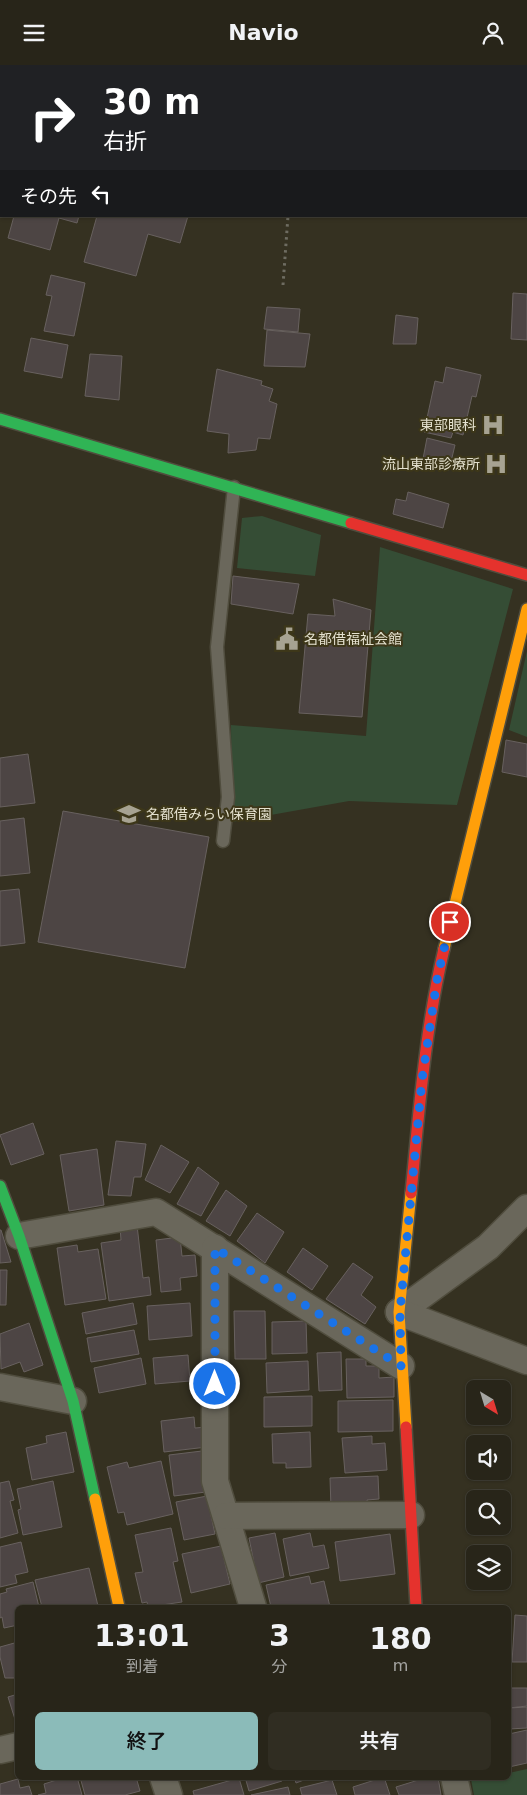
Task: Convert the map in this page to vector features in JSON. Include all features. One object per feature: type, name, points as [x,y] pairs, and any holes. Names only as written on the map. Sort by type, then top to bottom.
[{"type":"street","points":[[0,419],[112,449],[527,575]]},
{"type":"street","points":[[416,1605],[401,1366],[400,1312],[422,1080],[437,980],[527,609]]},
{"type":"street","points":[[1,1194],[19,1236],[73,1401],[119,1605]]},
{"type":"street","points":[[400,1312],[488,1247],[527,1208]]},
{"type":"street","points":[[19,1236],[156,1212],[401,1366]]},
{"type":"street","points":[[215,1248],[216,1481],[252,1605]]},
{"type":"street","points":[[400,1312],[527,1361]]},
{"type":"street","points":[[0,1387],[73,1401]]},
{"type":"street","points":[[226,1516],[411,1515]]},
{"type":"street","points":[[164,1780],[169,1795]]},
{"type":"street","points":[[455,1780],[458,1795]]},
{"type":"lane","points":[[222,841],[228,797],[217,647],[234,487]]},
{"type":"path","points":[[283,285],[288,217]]},
{"type":"green space","points":[[262,516],[321,535],[315,576],[237,568],[242,518]]},
{"type":"green space","points":[[380,547],[513,589],[457,805],[349,801],[232,822],[231,725],[366,736]]},
{"type":"green space","points":[[527,651],[527,737],[509,730]]},
{"type":"green space","points":[[527,1769],[527,1795],[474,1795],[471,1780],[511,1780],[511,1773]]},
{"type":"building","points":[[14,217],[79,217],[77,223],[59,218],[50,250],[8,238]]},
{"type":"building","points":[[97,217],[188,217],[180,243],[148,234],[136,276],[84,262]]},
{"type":"building","points":[[51,275],[85,283],[74,336],[44,331],[52,296],[46,295]]},
{"type":"building","points":[[513,293],[527,294],[527,340],[511,339]]},
{"type":"building","points":[[267,307],[300,309],[298,332],[264,329]]},
{"type":"building","points":[[396,315],[418,318],[416,344],[393,344]]},
{"type":"building","points":[[267,330],[310,334],[305,367],[264,366]]},
{"type":"building","points":[[31,338],[68,345],[62,378],[24,371]]},
{"type":"building","points":[[90,354],[122,356],[119,400],[85,396]]},
{"type":"building","points":[[446,367],[481,375],[476,397],[472,396],[463,435],[453,432],[451,438],[424,432],[435,381],[443,383]]},
{"type":"building","points":[[217,369],[262,381],[261,385],[273,389],[269,401],[277,404],[270,439],[258,438],[256,450],[228,453],[229,434],[207,431]]},
{"type":"building","points":[[427,438],[455,445],[449,470],[422,464]]},
{"type":"building","points":[[408,492],[449,504],[443,528],[393,514],[396,499],[406,501]]},
{"type":"building","points":[[233,576],[299,584],[293,614],[231,604]]},
{"type":"building","points":[[333,599],[371,610],[362,717],[299,713],[308,614],[335,616]]},
{"type":"building","points":[[506,740],[527,744],[527,777],[502,772]]},
{"type":"building","points":[[28,754],[35,803],[0,807],[0,758]]},
{"type":"building","points":[[63,811],[209,837],[185,968],[38,942]]},
{"type":"building","points":[[24,818],[30,873],[0,876],[0,821]]},
{"type":"building","points":[[19,889],[25,943],[0,946],[0,891]]},
{"type":"building","points":[[33,1123],[44,1154],[11,1165],[0,1135]]},
{"type":"building","points":[[116,1141],[146,1144],[141,1177],[134,1177],[131,1196],[108,1195]]},
{"type":"building","points":[[161,1145],[189,1162],[170,1193],[145,1180]]},
{"type":"building","points":[[97,1149],[104,1205],[69,1211],[60,1155]]},
{"type":"building","points":[[198,1167],[219,1183],[201,1216],[177,1204]]},
{"type":"building","points":[[226,1190],[247,1206],[230,1236],[206,1221]]},
{"type":"building","points":[[257,1213],[284,1232],[265,1263],[237,1241]]},
{"type":"building","points":[[137,1225],[143,1278],[149,1277],[151,1295],[109,1301],[101,1243],[121,1240],[120,1227]]},
{"type":"building","points":[[1,1230],[11,1262],[0,1263]]},
{"type":"building","points":[[180,1237],[182,1256],[195,1255],[197,1276],[180,1278],[181,1290],[161,1292],[156,1240]]},
{"type":"building","points":[[77,1245],[78,1252],[98,1249],[106,1299],[65,1305],[57,1248]]},
{"type":"building","points":[[303,1248],[328,1266],[312,1290],[287,1272]]},
{"type":"building","points":[[353,1263],[373,1277],[361,1295],[376,1307],[365,1324],[326,1299]]},
{"type":"building","points":[[0,1270],[7,1270],[6,1305],[0,1305]]},
{"type":"building","points":[[133,1303],[137,1324],[86,1334],[82,1313]]},
{"type":"building","points":[[190,1303],[192,1336],[149,1340],[147,1306]]},
{"type":"building","points":[[234,1311],[265,1311],[266,1359],[235,1359]]},
{"type":"building","points":[[306,1321],[307,1353],[272,1354],[272,1322]]},
{"type":"building","points":[[29,1323],[43,1365],[24,1372],[20,1362],[1,1369],[0,1334]]},
{"type":"building","points":[[134,1330],[139,1354],[91,1362],[87,1338]]},
{"type":"building","points":[[341,1352],[342,1390],[319,1391],[317,1353]]},
{"type":"building","points":[[188,1355],[190,1381],[155,1384],[153,1358]]},
{"type":"building","points":[[141,1358],[146,1384],[99,1393],[94,1368]]},
{"type":"building","points":[[346,1359],[366,1359],[366,1366],[379,1366],[379,1378],[394,1377],[394,1397],[347,1398]]},
{"type":"building","points":[[308,1361],[309,1390],[267,1393],[266,1363]]},
{"type":"building","points":[[312,1396],[312,1426],[264,1427],[264,1397]]},
{"type":"building","points":[[393,1400],[393,1431],[338,1432],[338,1401]]},
{"type":"building","points":[[194,1417],[195,1428],[206,1427],[207,1447],[164,1452],[161,1421]]},
{"type":"building","points":[[66,1432],[74,1472],[32,1480],[26,1448],[47,1443],[46,1436]]},
{"type":"building","points":[[310,1432],[311,1467],[286,1468],[286,1463],[273,1463],[272,1434]]},
{"type":"building","points":[[372,1436],[372,1444],[385,1443],[387,1470],[345,1473],[342,1438]]},
{"type":"building","points":[[202,1451],[206,1492],[174,1496],[169,1455]]},
{"type":"building","points":[[161,1461],[173,1514],[127,1525],[124,1512],[118,1513],[107,1467],[127,1462],[129,1468]]},
{"type":"building","points":[[378,1476],[379,1499],[367,1500],[368,1506],[331,1508],[330,1478]]},
{"type":"building","points":[[9,1481],[14,1500],[10,1501],[18,1533],[0,1538],[0,1483]]},
{"type":"building","points":[[53,1481],[62,1527],[23,1535],[18,1510],[21,1509],[17,1489]]},
{"type":"building","points":[[207,1496],[215,1534],[184,1540],[176,1502]]},
{"type":"building","points":[[171,1528],[178,1561],[173,1562],[182,1602],[162,1605],[148,1605],[147,1602],[142,1603],[135,1573],[143,1572],[135,1535]]},
{"type":"building","points":[[275,1533],[284,1577],[258,1583],[249,1538]]},
{"type":"building","points":[[310,1533],[313,1547],[324,1545],[329,1568],[290,1576],[283,1539]]},
{"type":"building","points":[[390,1534],[395,1574],[340,1581],[335,1542]]},
{"type":"building","points":[[21,1542],[28,1572],[15,1575],[17,1583],[0,1587],[0,1547]]},
{"type":"building","points":[[221,1546],[230,1584],[191,1593],[182,1554]]},
{"type":"building","points":[[89,1568],[98,1605],[41,1605],[35,1580]]},
{"type":"building","points":[[309,1576],[311,1584],[324,1581],[330,1605],[271,1605],[266,1585]]},
{"type":"building","points":[[33,1582],[39,1605],[15,1605],[15,1626],[4,1628],[2,1617],[0,1618],[0,1594],[7,1592],[6,1589]]},
{"type":"building","points":[[515,1615],[527,1616],[527,1662],[512,1662]]},
{"type":"building","points":[[15,1643],[15,1678],[5,1678],[0,1657],[0,1647]]},
{"type":"building","points":[[511,1688],[527,1688],[527,1706],[511,1708]]},
{"type":"building","points":[[15,1695],[15,1719],[8,1697]]},
{"type":"building","points":[[527,1707],[527,1728],[511,1729],[511,1708]]},
{"type":"building","points":[[527,1730],[527,1763],[511,1767],[511,1734]]},
{"type":"building","points":[[18,1780],[20,1788],[29,1786],[32,1795],[0,1795],[0,1784]]},
{"type":"building","points":[[57,1780],[78,1780],[82,1795],[38,1795],[46,1793],[44,1784]]},
{"type":"building","points":[[81,1780],[137,1780],[140,1791],[125,1795],[85,1795]]},
{"type":"building","points":[[232,1780],[240,1780],[244,1795],[194,1795],[193,1791]]},
{"type":"building","points":[[246,1780],[282,1780],[282,1781],[249,1791]]},
{"type":"building","points":[[332,1780],[337,1795],[302,1795],[300,1788]]},
{"type":"building","points":[[375,1780],[385,1780],[390,1795],[355,1795],[353,1787]]},
{"type":"building","points":[[418,1780],[438,1780],[441,1795],[399,1795],[396,1787]]},
{"type":"building","points":[[288,1787],[290,1795],[251,1795]]},
{"type":"traffic: fast","points":[[0,419],[351,523]]},
{"type":"traffic: fast","points":[[0,1186],[19,1236],[73,1401],[95,1499]]},
{"type":"traffic: slow","points":[[444,949],[527,609]]},
{"type":"traffic: slow","points":[[406,1427],[399,1312],[411,1193]]},
{"type":"traffic: slow","points":[[95,1499],[119,1605]]},
{"type":"traffic: jam","points":[[351,523],[527,575]]},
{"type":"traffic: jam","points":[[411,1193],[427,1040],[444,949]]},
{"type":"traffic: jam","points":[[406,1427],[416,1605]]},
{"type":"place","name":"東部眼科","points":[[493,425]]},
{"type":"place","name":"流山東部診療所","points":[[496,464]]},
{"type":"place","name":"名都借福祉会館","points":[[287,639]]},
{"type":"place","name":"名都借みらい保育園","points":[[129,814]]},
{"type":"route","points":[[215,1384],[215,1248],[401,1366],[400,1312],[422,1080],[437,980],[450,922]]}]
